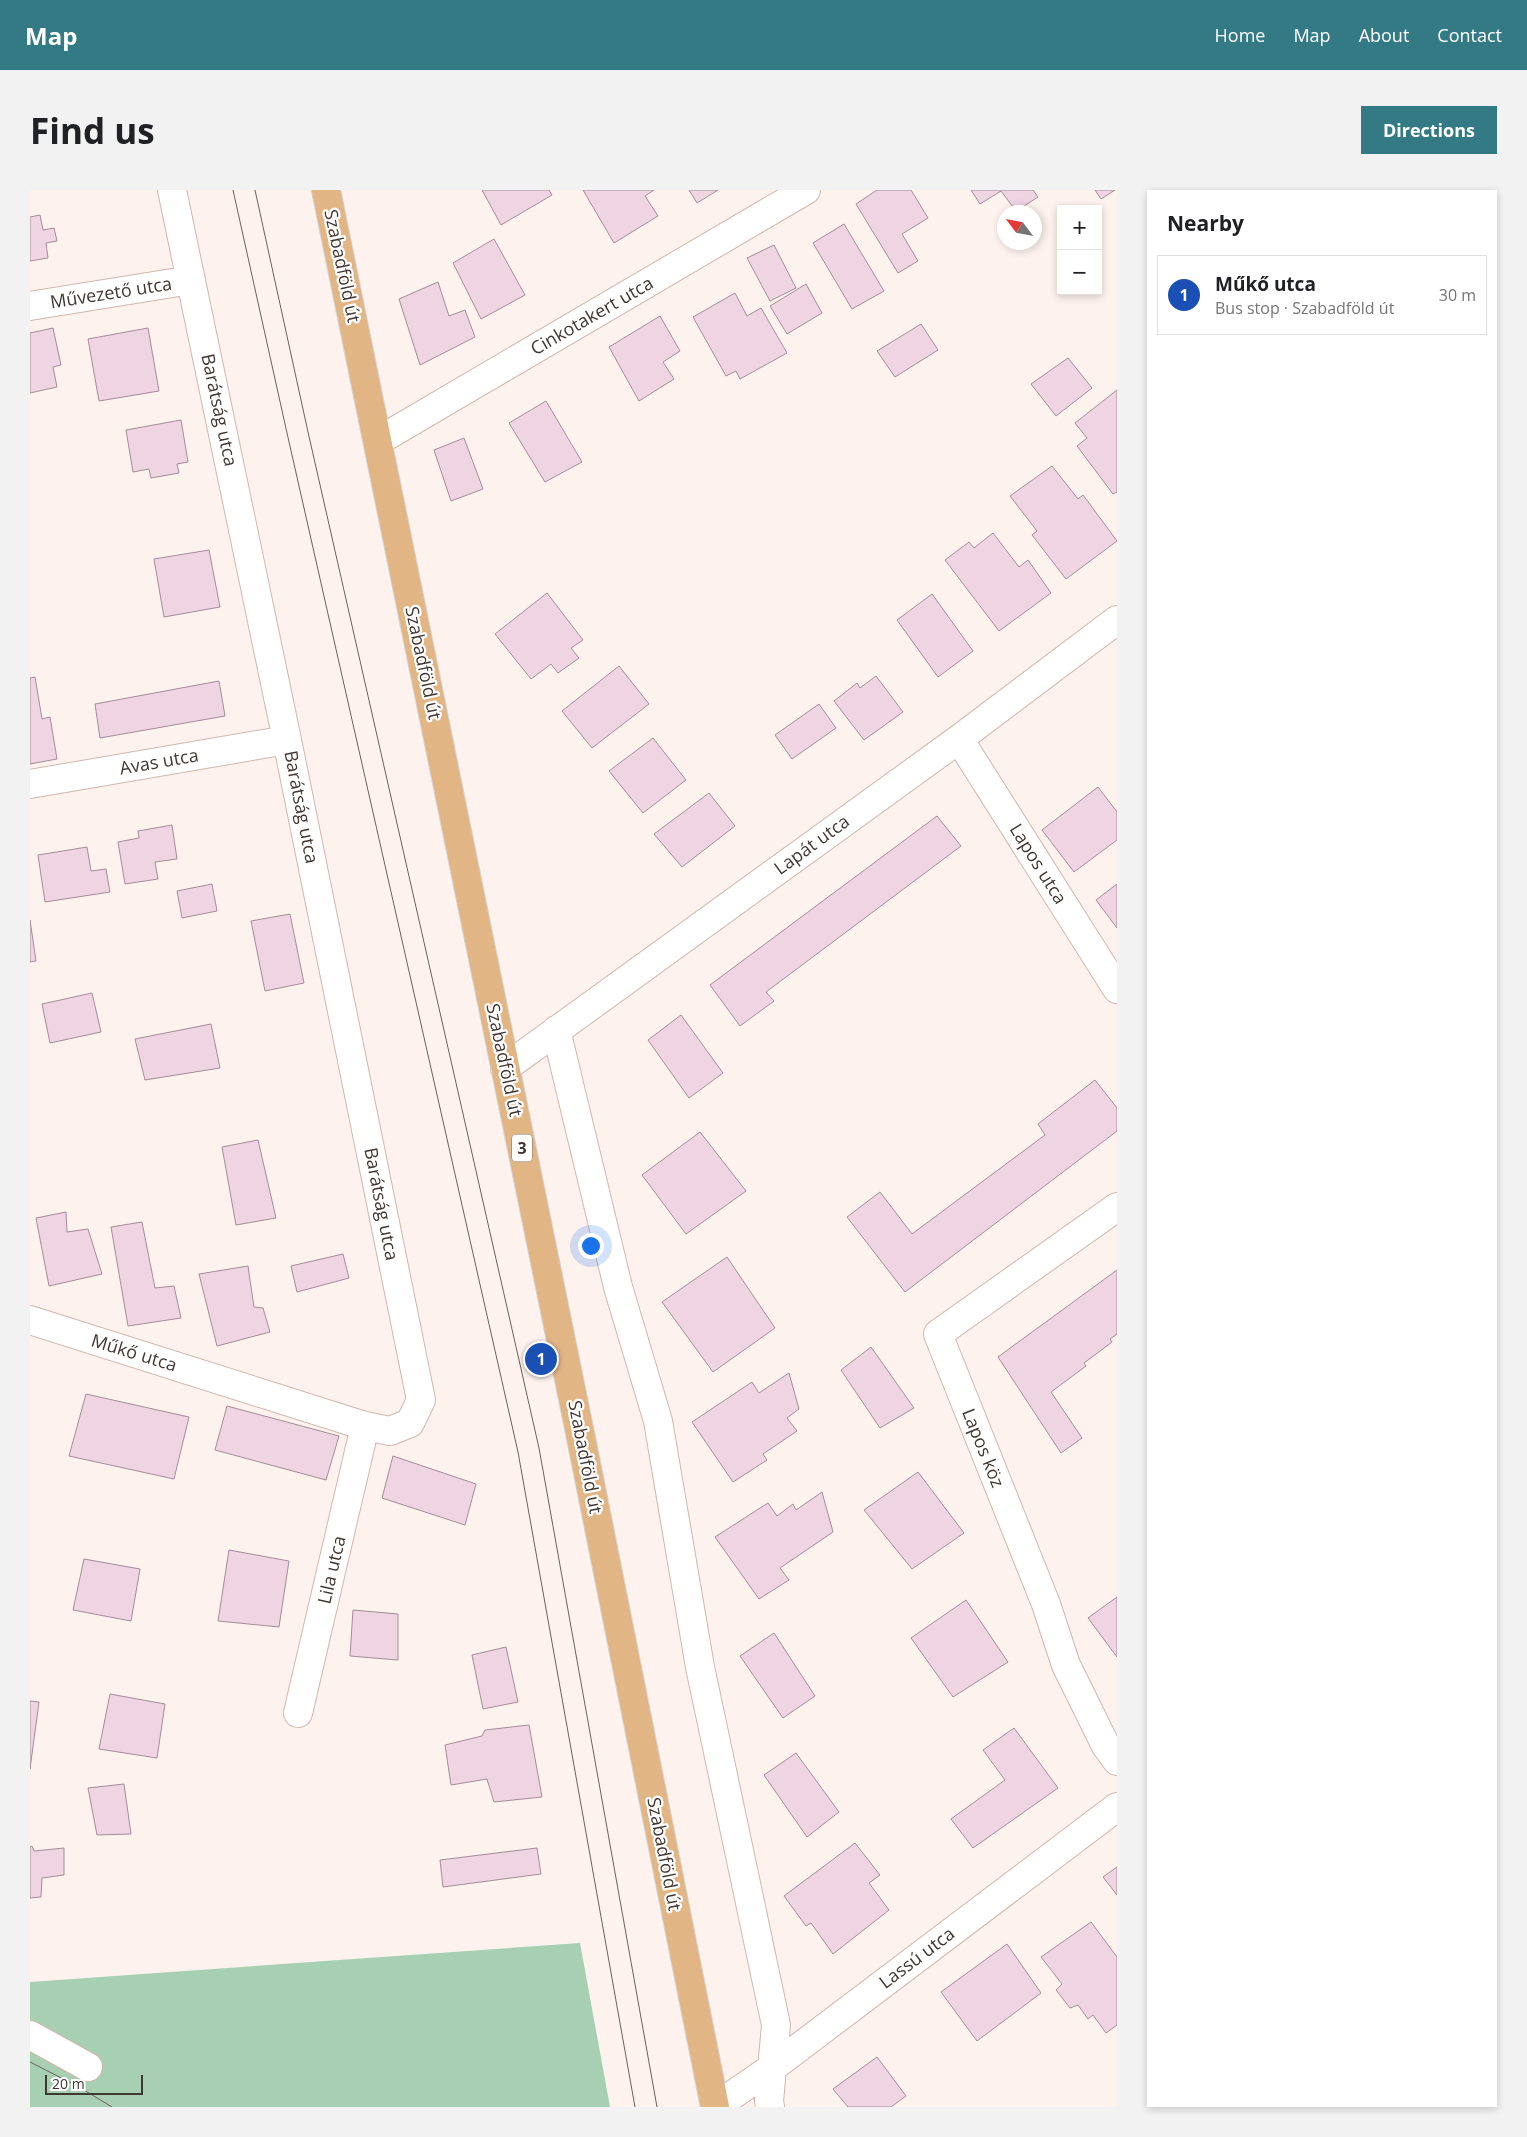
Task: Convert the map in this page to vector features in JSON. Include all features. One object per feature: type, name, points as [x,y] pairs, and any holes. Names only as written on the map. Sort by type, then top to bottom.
[{"type":"main road","name":"Szabadföld út","points":[[326,190],[506,1068],[715,2107]]},
{"type":"street","name":"Barátság utca","points":[[172,190],[287,740],[421,1400],[410,1423]]},
{"type":"street","name":"Cinkotakert utca","points":[[378,441],[806,190]]},
{"type":"street","name":"Művezető utca","points":[[30,306],[191,280]]},
{"type":"street","name":"Lapát utca","points":[[506,1068],[959,738],[1117,620]]},
{"type":"street","name":"Lapos utca","points":[[959,738],[1117,989]]},
{"type":"street","name":"Avas utca","points":[[30,784],[287,740]]},
{"type":"street","points":[[556,1030],[618,1287],[658,1421],[700,1667],[776,2025],[770,2107]]},
{"type":"street","name":"Lapos köz","points":[[1117,1207],[938,1334],[1046,1604],[1066,1665],[1106,1746],[1117,1761]]},
{"type":"street","name":"Műkő utca","points":[[30,1320],[365,1426],[390,1431],[410,1423]]},
{"type":"street","name":"Lila utca","points":[[298,1713],[365,1426]]},
{"type":"street","name":"Lassú utca","points":[[715,2107],[773,2066],[1117,1807]]},
{"type":"street","points":[[30,2035],[88,2067]]},
{"type":"green space","points":[[580,1943],[610,2107],[30,2107],[30,1982]]},
{"type":"building","points":[[482,190],[549,190],[552,195],[501,225]]},
{"type":"building","points":[[583,190],[654,190],[645,196],[658,216],[614,243]]},
{"type":"building","points":[[689,190],[718,190],[697,203]]},
{"type":"building","points":[[877,190],[911,190],[928,218],[902,234],[918,261],[898,273],[856,204]]},
{"type":"building","points":[[971,190],[1033,190],[1038,197],[1025,205],[1012,205],[1001,191],[980,204]]},
{"type":"building","points":[[1095,190],[1115,190],[1101,199]]},
{"type":"building","points":[[40,215],[43,230],[54,228],[57,241],[46,243],[48,258],[30,261],[30,217]]},
{"type":"building","points":[[844,224],[884,291],[852,309],[813,243]]},
{"type":"building","points":[[494,239],[525,295],[481,319],[453,263]]},
{"type":"building","points":[[774,245],[796,288],[770,301],[747,258]]},
{"type":"building","points":[[438,282],[449,316],[465,310],[475,337],[420,365],[399,299]]},
{"type":"building","points":[[806,284],[822,313],[787,334],[770,306]]},
{"type":"building","points":[[735,293],[747,316],[761,308],[787,353],[740,379],[736,371],[726,376],[693,317]]},
{"type":"building","points":[[660,316],[680,351],[663,362],[674,379],[639,401],[609,347]]},
{"type":"building","points":[[921,324],[938,350],[895,377],[877,351]]},
{"type":"building","points":[[53,328],[61,365],[53,367],[57,387],[30,393],[30,333]]},
{"type":"building","points":[[148,328],[159,391],[99,401],[88,339]]},
{"type":"building","points":[[1068,358],[1092,388],[1056,416],[1031,384]]},
{"type":"building","points":[[1117,390],[1117,492],[1113,494],[1077,446],[1087,438],[1075,423]]},
{"type":"building","points":[[546,401],[582,462],[545,482],[509,423]]},
{"type":"building","points":[[181,420],[188,462],[177,464],[179,473],[151,478],[149,469],[133,472],[126,430]]},
{"type":"building","points":[[464,438],[483,489],[451,501],[434,450]]},
{"type":"building","points":[[1052,466],[1078,499],[1083,495],[1117,541],[1066,579],[1032,535],[1037,531],[1010,496]]},
{"type":"building","points":[[993,533],[1019,567],[1028,560],[1051,593],[999,631],[945,560],[969,542],[974,548]]},
{"type":"building","points":[[209,550],[220,607],[164,617],[154,559]]},
{"type":"building","points":[[547,593],[583,640],[571,648],[579,658],[558,673],[551,664],[531,679],[495,634]]},
{"type":"building","points":[[932,594],[973,651],[938,677],[897,620]]},
{"type":"building","points":[[619,666],[649,704],[592,748],[562,711]]},
{"type":"building","points":[[876,676],[903,712],[864,740],[834,701],[857,683],[860,688]]},
{"type":"building","points":[[35,677],[42,719],[50,717],[57,759],[30,764],[30,678]]},
{"type":"building","points":[[219,681],[225,716],[100,738],[95,704]]},
{"type":"building","points":[[819,704],[836,728],[792,759],[775,735]]},
{"type":"building","points":[[653,738],[686,780],[643,813],[609,771]]},
{"type":"building","points":[[1098,787],[1117,812],[1117,840],[1074,872],[1042,830]]},
{"type":"building","points":[[709,793],[735,826],[682,867],[654,834]]},
{"type":"building","points":[[937,816],[961,846],[766,992],[774,1001],[740,1026],[710,985]]},
{"type":"building","points":[[172,825],[177,859],[155,862],[158,879],[125,884],[118,842],[139,838],[138,831]]},
{"type":"building","points":[[87,847],[91,871],[106,869],[110,892],[45,902],[38,855]]},
{"type":"building","points":[[212,884],[217,911],[182,918],[177,891]]},
{"type":"building","points":[[1117,884],[1117,928],[1096,900]]},
{"type":"building","points":[[290,914],[304,983],[265,991],[251,921]]},
{"type":"building","points":[[30,920],[36,961],[30,962]]},
{"type":"building","points":[[92,993],[101,1032],[50,1043],[42,1004]]},
{"type":"building","points":[[681,1015],[723,1073],[689,1098],[648,1040]]},
{"type":"building","points":[[211,1024],[220,1068],[145,1080],[135,1039]]},
{"type":"building","points":[[1095,1080],[1117,1108],[1117,1131],[905,1292],[847,1217],[880,1192],[912,1234],[1045,1135],[1038,1124]]},
{"type":"building","points":[[700,1132],[746,1191],[686,1234],[642,1175]]},
{"type":"building","points":[[258,1140],[276,1218],[236,1225],[222,1147]]},
{"type":"building","points":[[66,1212],[67,1232],[88,1229],[102,1274],[49,1286],[36,1218]]},
{"type":"building","points":[[142,1222],[155,1288],[174,1286],[181,1318],[128,1326],[111,1227]]},
{"type":"building","points":[[343,1254],[349,1278],[297,1292],[291,1266]]},
{"type":"building","points":[[727,1257],[775,1328],[713,1372],[662,1302]]},
{"type":"building","points":[[248,1266],[254,1307],[263,1308],[270,1332],[217,1346],[199,1274]]},
{"type":"building","points":[[1117,1270],[1117,1334],[1110,1339],[1112,1342],[1084,1363],[1086,1366],[1051,1392],[1082,1438],[1061,1453],[998,1357]]},
{"type":"building","points":[[871,1347],[914,1408],[880,1428],[841,1370]]},
{"type":"building","points":[[789,1373],[799,1409],[787,1418],[797,1431],[763,1454],[767,1460],[733,1482],[692,1422],[752,1382],[759,1393]]},
{"type":"building","points":[[86,1394],[189,1417],[174,1479],[69,1456]]},
{"type":"building","points":[[227,1406],[339,1436],[326,1480],[215,1450]]},
{"type":"building","points":[[393,1456],[476,1484],[465,1525],[382,1498]]},
{"type":"building","points":[[918,1472],[964,1533],[912,1569],[864,1510]]},
{"type":"building","points":[[822,1492],[833,1532],[780,1568],[789,1580],[759,1599],[715,1537],[768,1503],[777,1516],[793,1504],[796,1510]]},
{"type":"building","points":[[229,1550],[289,1561],[279,1627],[218,1621]]},
{"type":"building","points":[[84,1559],[140,1569],[131,1621],[73,1610]]},
{"type":"building","points":[[1117,1597],[1117,1657],[1088,1618]]},
{"type":"building","points":[[966,1600],[1008,1662],[953,1697],[911,1638]]},
{"type":"building","points":[[353,1610],[398,1614],[398,1660],[350,1656]]},
{"type":"building","points":[[774,1633],[815,1696],[783,1718],[740,1656]]},
{"type":"building","points":[[506,1647],[518,1702],[483,1709],[472,1655]]},
{"type":"building","points":[[110,1694],[165,1704],[157,1758],[99,1749]]},
{"type":"building","points":[[30,1701],[39,1702],[30,1769]]},
{"type":"building","points":[[529,1725],[542,1797],[494,1802],[487,1779],[451,1785],[445,1745],[482,1736],[485,1730]]},
{"type":"building","points":[[1014,1728],[1058,1788],[973,1848],[951,1819],[1005,1780],[983,1750]]},
{"type":"building","points":[[796,1753],[839,1812],[807,1837],[764,1775]]},
{"type":"building","points":[[124,1784],[131,1834],[97,1835],[88,1788]]},
{"type":"building","points":[[855,1843],[880,1875],[869,1883],[889,1910],[833,1954],[811,1923],[806,1926],[784,1896]]},
{"type":"building","points":[[32,1846],[34,1851],[64,1848],[64,1875],[42,1878],[41,1897],[30,1898],[30,1847]]},
{"type":"building","points":[[537,1848],[541,1874],[443,1887],[440,1860]]},
{"type":"building","points":[[1117,1867],[1117,1895],[1103,1877]]},
{"type":"building","points":[[1091,1922],[1117,1957],[1117,2025],[1106,2033],[1093,2015],[1088,2019],[1078,2005],[1070,2008],[1056,1990],[1062,1984],[1041,1957]]},
{"type":"building","points":[[1007,1944],[1041,1993],[977,2041],[941,1992]]},
{"type":"building","points":[[877,2057],[906,2096],[891,2107],[848,2107],[833,2089]]},
{"type":"tram line","points":[[233,190],[518,1452],[635,2107]]},
{"type":"tram line","points":[[255,190],[308,432],[539,1448],[657,2107]]},
{"type":"tram line","points":[[30,2062],[79,2087],[112,2107]]},
{"type":"place","name":"Műkő utca","points":[[541,1359]]}]
